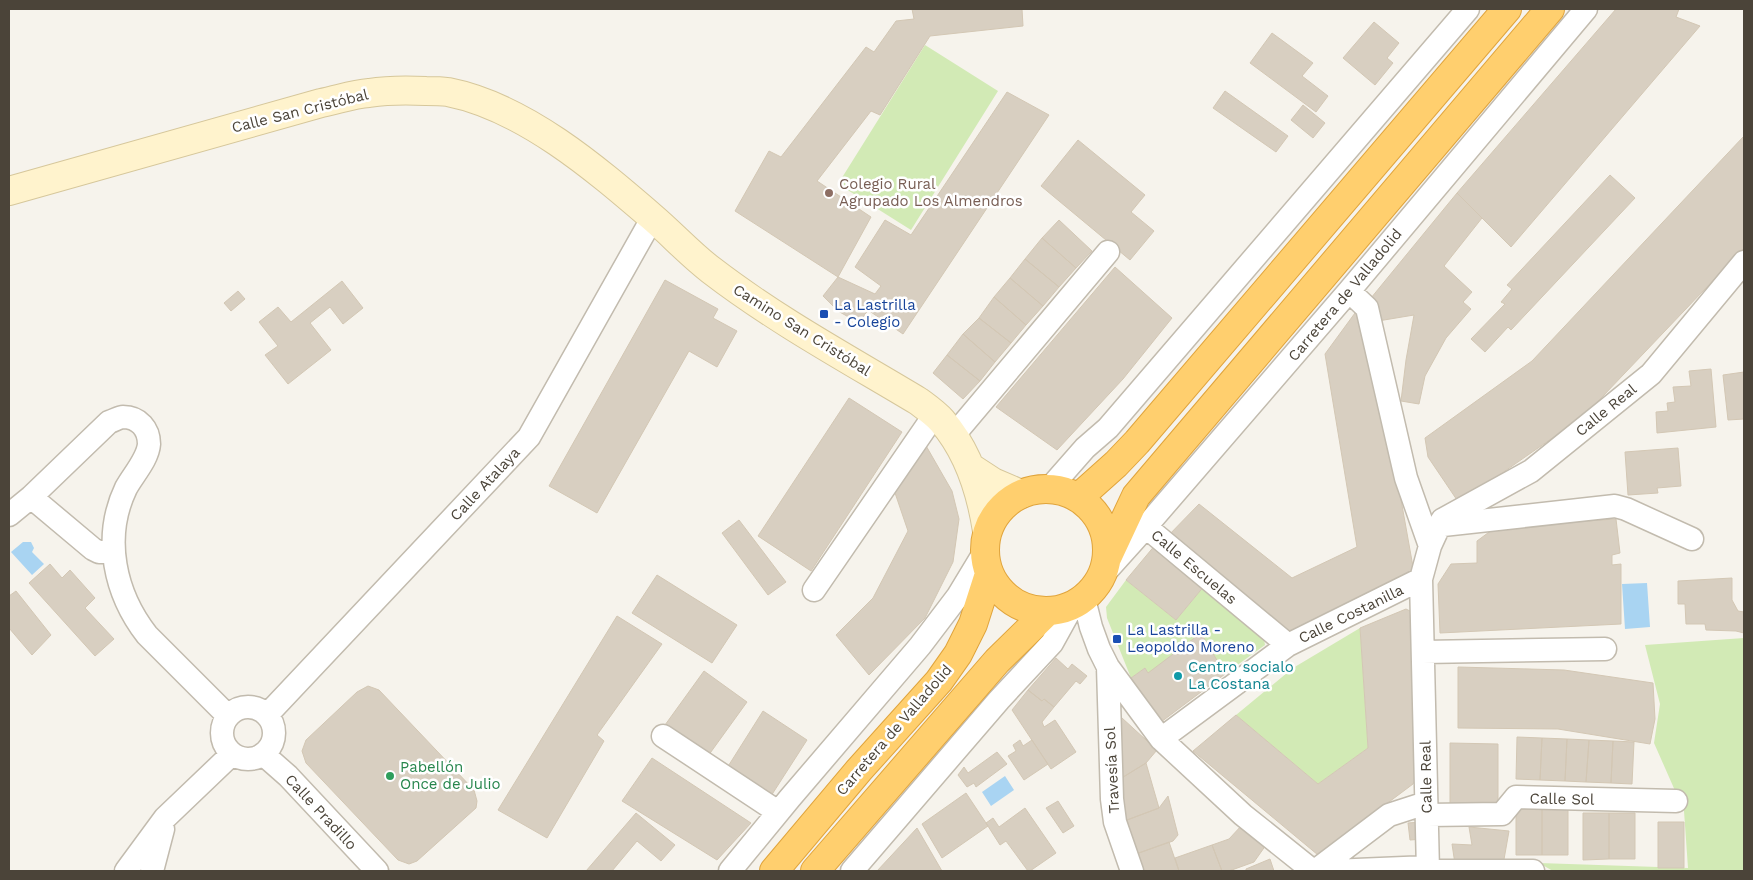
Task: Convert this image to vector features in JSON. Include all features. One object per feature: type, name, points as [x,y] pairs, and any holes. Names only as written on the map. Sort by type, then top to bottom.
[{"type":"highway","points":[[1078,498],[1137,442],[1507,9]]},
{"type":"highway","name":"Carretera de Valladolid","points":[[1104,568],[1136,496],[1550,9]]},
{"type":"highway","points":[[815,871],[997,661],[1068,605],[1092,591],[1104,568],[1106,538],[1103,528],[1093,511],[1078,498],[1064,492],[1040,489],[1021,494],[1004,505],[998,512],[987,553],[998,590],[1012,602],[1029,609],[1068,605]]},
{"type":"highway","name":"Carretera de Valladolid","points":[[774,871],[859,770],[939,681],[958,654],[973,624],[987,553]]},
{"type":"main road","name":"Calle San Cristóbal","points":[[9,191],[321,103],[368,92],[412,90],[447,92],[479,101],[511,114],[546,134],[653,217]]},
{"type":"main road","name":"Camino San Cristóbal","points":[[653,217],[708,268],[743,294],[777,317],[918,400],[936,414],[953,436],[970,467],[981,501],[987,553]]},
{"type":"main road","name":"Camino San Cristóbal","points":[[970,467],[993,482],[1021,494]]},
{"type":"street","points":[[1049,489],[1085,448],[1108,428],[1468,9]]},
{"type":"street","name":"Carretera de Valladolid","points":[[1104,568],[1146,527],[1349,291],[1586,9]]},
{"type":"street","name":"Calle Atalaya","points":[[267,716],[529,437],[653,217]]},
{"type":"street","points":[[953,436],[1108,252]]},
{"type":"street","name":"Calle Real","points":[[1428,870],[1421,579],[1430,546],[1442,520],[1531,471],[1651,374],[1744,262]]},
{"type":"street","points":[[1349,291],[1367,308],[1406,478],[1430,546]]},
{"type":"street","points":[[814,590],[936,414]]},
{"type":"street","points":[[9,515],[31,497],[109,422],[122,417],[137,420],[146,431],[149,443],[148,450],[126,490],[116,519],[113,552],[118,583],[136,621],[228,716]]},
{"type":"street","points":[[31,497],[96,551],[113,552]]},
{"type":"street","points":[[1440,525],[1615,506],[1626,509],[1692,539]]},
{"type":"street","name":"Calle Escuelas","points":[[1146,527],[1288,645]]},
{"type":"street","points":[[730,871],[920,646],[958,596],[987,553]]},
{"type":"street","name":"Calle Costanilla","points":[[1161,739],[1288,645],[1421,579]]},
{"type":"street","points":[[852,871],[999,700],[1052,643],[1068,605],[1091,627],[1119,696],[1161,739],[1243,816],[1314,871]]},
{"type":"street","points":[[1423,652],[1605,649]]},
{"type":"street","name":"Travesía Sol","points":[[1119,696],[1110,782],[1115,822],[1132,871]]},
{"type":"street","points":[[248,706],[262,711],[267,716],[272,723],[274,731],[273,740],[264,754],[248,759],[232,754],[223,741],[221,732],[223,723],[228,716],[240,707],[248,706]]},
{"type":"street","points":[[662,736],[778,812]]},
{"type":"street","points":[[126,871],[166,818],[232,754]]},
{"type":"street","name":"Calle Pradillo","points":[[264,754],[288,776],[377,871]]},
{"type":"street","name":"Calle Sol","points":[[1314,871],[1389,815],[1426,809],[1502,814],[1516,798],[1676,802]]},
{"type":"street","points":[[152,871],[166,818]]},
{"type":"street","points":[[1332,871],[1533,871]]},
{"type":"green space","points":[[925,45],[998,91],[911,230],[838,184]]},
{"type":"green space","points":[[1126,580],[1176,620],[1205,585],[1264,639],[1265,645],[1225,674],[1148,673],[1145,668],[1131,678],[1107,618],[1106,607]]},
{"type":"green space","points":[[1360,628],[1368,748],[1318,784],[1236,715],[1293,668]]},
{"type":"green space","points":[[1744,638],[1744,871],[1553,871],[1539,863],[1688,868],[1684,811],[1654,743],[1660,704],[1645,645]]},
{"type":"water","points":[[23,542],[31,542],[34,548],[32,552],[44,564],[32,575],[11,552]]},
{"type":"water","points":[[1647,583],[1650,627],[1625,629],[1622,584]]},
{"type":"water","points":[[1005,776],[1014,790],[991,806],[982,792]]},
{"type":"building","points":[[912,9],[1022,9],[1023,26],[930,36],[880,115],[871,111],[817,181],[871,217],[838,277],[735,211],[769,151],[781,157],[866,47],[874,52],[896,21],[914,19]]},
{"type":"building","points":[[1616,9],[1679,9],[1676,17],[1700,26],[1511,247],[1457,193]]},
{"type":"building","points":[[1374,22],[1399,43],[1387,58],[1393,63],[1375,85],[1343,58]]},
{"type":"building","points":[[1272,33],[1313,63],[1302,76],[1328,96],[1316,112],[1250,63]]},
{"type":"building","points":[[1225,91],[1288,136],[1276,152],[1213,108]]},
{"type":"building","points":[[1007,92],[1049,115],[903,334],[868,310],[859,323],[838,311],[823,296],[838,277],[875,294],[881,286],[855,267],[885,220],[911,235]]},
{"type":"building","points":[[1303,105],[1325,123],[1313,138],[1291,120]]},
{"type":"building","points":[[1744,136],[1744,248],[1584,416],[1459,503],[1428,457],[1425,438],[1532,361]]},
{"type":"building","points":[[1078,140],[1145,195],[1131,212],[1154,231],[1130,260],[1041,186]]},
{"type":"building","points":[[1610,175],[1635,198],[1511,330],[1508,327],[1485,352],[1471,339],[1505,304],[1501,302],[1512,289],[1507,285]]},
{"type":"building","points":[[1457,193],[1482,218],[1444,266],[1472,292],[1463,302],[1471,309],[1446,338],[1425,376],[1419,404],[1401,401],[1414,315],[1378,321],[1371,298]]},
{"type":"building","points":[[1059,220],[1092,251],[1076,268],[1042,238]]},
{"type":"building","points":[[1042,238],[1076,268],[1059,287],[1025,259]]},
{"type":"building","points":[[1025,259],[1059,287],[1043,306],[1010,278]]},
{"type":"building","points":[[1115,267],[1172,318],[1123,379],[1057,450],[996,407]]},
{"type":"building","points":[[1010,278],[1043,306],[1026,325],[994,297]]},
{"type":"building","points":[[665,280],[718,309],[713,318],[737,331],[717,367],[689,351],[597,513],[549,486]]},
{"type":"building","points":[[342,281],[363,308],[343,324],[330,307],[310,323],[331,350],[288,384],[265,355],[278,346],[259,322],[278,307],[291,322]]},
{"type":"building","points":[[238,291],[245,299],[231,311],[224,303]]},
{"type":"building","points":[[994,297],[1026,325],[1011,343],[979,318]]},
{"type":"building","points":[[1355,313],[1370,326],[1415,578],[1286,636],[1166,538],[1199,504],[1292,578],[1357,547],[1325,354]]},
{"type":"building","points":[[979,318],[1011,343],[995,362],[963,334]]},
{"type":"building","points":[[963,334],[995,362],[980,381],[947,355]]},
{"type":"building","points":[[947,355],[980,381],[963,399],[933,373]]},
{"type":"building","points":[[1711,369],[1716,427],[1657,433],[1656,412],[1668,411],[1667,403],[1675,402],[1673,387],[1691,386],[1689,371]]},
{"type":"building","points":[[1744,372],[1744,419],[1728,420],[1723,375]]},
{"type":"building","points":[[849,398],[902,432],[811,571],[758,536]]},
{"type":"building","points":[[925,444],[952,491],[959,519],[953,562],[925,618],[869,675],[836,635],[873,598],[908,531],[893,487]]},
{"type":"building","points":[[1678,448],[1681,486],[1657,488],[1658,493],[1628,495],[1625,452]]},
{"type":"building","points":[[1616,519],[1620,553],[1612,555],[1612,565],[1621,564],[1621,624],[1440,633],[1438,584],[1451,564],[1477,563],[1477,541],[1496,527]]},
{"type":"building","points":[[739,520],[786,582],[768,595],[722,533]]},
{"type":"building","points":[[1156,544],[1205,585],[1176,620],[1126,580]]},
{"type":"building","points":[[50,564],[62,578],[70,570],[95,598],[85,608],[114,639],[95,656],[29,583]]},
{"type":"building","points":[[657,575],[737,625],[712,663],[632,613]]},
{"type":"building","points":[[1732,578],[1732,600],[1738,611],[1744,612],[1744,633],[1706,630],[1705,624],[1686,624],[1685,604],[1678,604],[1678,581]]},
{"type":"building","points":[[16,591],[51,635],[32,655],[9,628],[9,596]]},
{"type":"building","points":[[1406,609],[1416,614],[1423,766],[1413,784],[1318,855],[1193,751],[1236,715],[1318,784],[1368,748],[1360,628]]},
{"type":"building","points":[[617,616],[662,644],[597,735],[604,741],[547,838],[498,810]]},
{"type":"building","name":"Centro socialo La Costana","points":[[1201,633],[1225,674],[1161,722],[1131,678],[1145,668],[1148,673]]},
{"type":"building","points":[[1056,658],[1068,669],[1072,664],[1087,676],[1080,684],[1076,681],[1054,707],[1044,699],[1042,701],[1028,690]]},
{"type":"building","points":[[1458,667],[1564,670],[1653,683],[1655,719],[1650,744],[1558,729],[1458,728]]},
{"type":"building","points":[[704,671],[747,702],[708,756],[665,725]]},
{"type":"building","name":"Pabellón Once de Julio","points":[[368,686],[379,690],[474,790],[477,801],[476,808],[417,861],[409,864],[398,860],[306,763],[302,751],[306,740],[357,692]]},
{"type":"building","points":[[1028,690],[1042,701],[1044,699],[1054,707],[1042,722],[1044,727],[1055,720],[1076,752],[1051,769],[1012,710]]},
{"type":"building","points":[[763,711],[807,740],[771,796],[727,768]]},
{"type":"building","points":[[1122,718],[1157,750],[1146,763],[1120,779],[1113,727]]},
{"type":"building","points":[[1517,737],[1542,738],[1540,780],[1516,779]]},
{"type":"building","points":[[1542,738],[1567,739],[1565,781],[1540,780]]},
{"type":"building","points":[[1567,739],[1589,740],[1586,782],[1565,781]]},
{"type":"building","points":[[1020,740],[1023,746],[1032,740],[1048,764],[1024,780],[1008,756],[1016,751],[1013,745]]},
{"type":"building","points":[[1589,740],[1613,741],[1611,783],[1586,782]]},
{"type":"building","points":[[1613,741],[1634,742],[1632,784],[1611,783]]},
{"type":"building","points":[[1450,743],[1498,744],[1498,804],[1450,804]]},
{"type":"building","points":[[997,752],[1007,764],[976,787],[974,783],[967,787],[958,775],[964,767],[968,773]]},
{"type":"building","points":[[652,758],[751,823],[717,860],[622,801]]},
{"type":"building","points":[[1146,763],[1159,808],[1127,820],[1117,791],[1120,779]]},
{"type":"building","points":[[966,793],[988,826],[942,858],[922,824]]},
{"type":"building","points":[[1168,796],[1178,835],[1173,841],[1136,854],[1127,820],[1159,808]]},
{"type":"building","points":[[1058,801],[1074,826],[1063,833],[1046,808]]},
{"type":"building","points":[[1025,808],[1056,853],[1030,871],[1028,871],[1006,841],[1000,845],[986,823],[993,818],[999,827]]},
{"type":"building","points":[[1516,809],[1542,809],[1542,855],[1516,855]]},
{"type":"building","points":[[1542,809],[1568,809],[1568,855],[1542,855]]},
{"type":"building","points":[[636,813],[675,845],[661,861],[637,841],[612,871],[586,871]]},
{"type":"building","points":[[1583,813],[1609,813],[1609,859],[1583,860]]},
{"type":"building","points":[[1609,813],[1635,813],[1635,859],[1609,859]]},
{"type":"building","points":[[1421,822],[1423,839],[1410,840],[1408,823]]},
{"type":"building","points":[[1658,822],[1684,822],[1684,868],[1658,868]]},
{"type":"building","points":[[1242,825],[1266,845],[1254,862],[1229,871],[1222,871],[1212,845],[1229,839]]},
{"type":"building","points":[[1469,827],[1509,831],[1503,865],[1455,864],[1452,844],[1472,845]]},
{"type":"building","points":[[917,828],[942,871],[877,871]]},
{"type":"building","points":[[1169,842],[1179,871],[1141,871],[1136,854]]},
{"type":"building","points":[[1212,845],[1222,871],[1179,871],[1175,858]]},
{"type":"building","points":[[1270,859],[1274,871],[1246,871],[1246,869]]},
{"type":"place","name":"Colegio Rural Agrupado Los Almendros","points":[[829,193]]},
{"type":"place","name":"La Lastrilla - Colegio","points":[[824,314]]},
{"type":"place","name":"La Lastrilla - Leopoldo Moreno","points":[[1117,639]]},
{"type":"place","name":"Centro socialo La Costana","points":[[1178,676]]},
{"type":"place","name":"Pabellón Once de Julio","points":[[390,776]]}]
